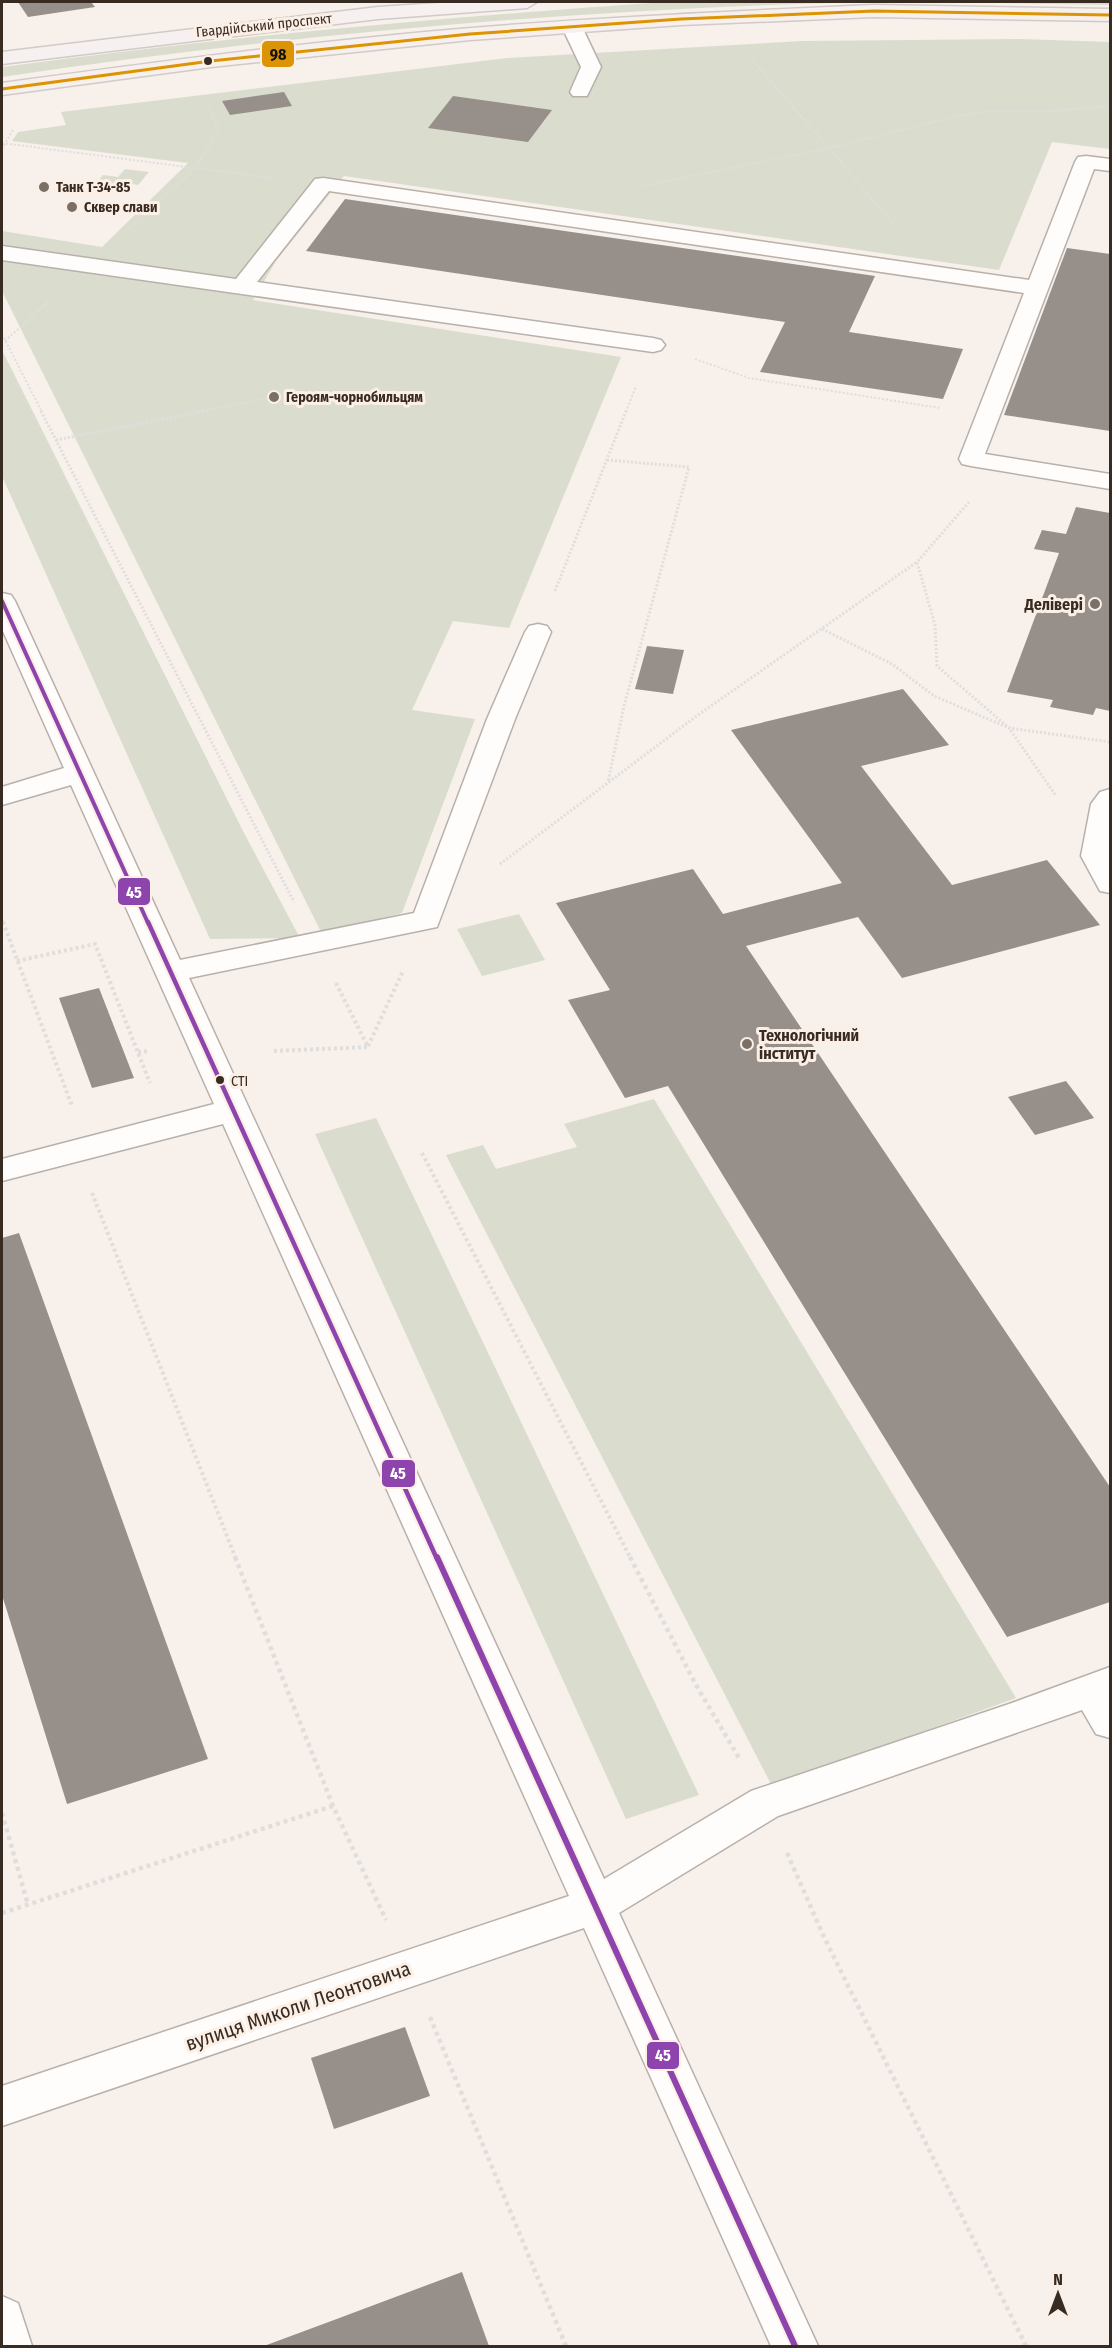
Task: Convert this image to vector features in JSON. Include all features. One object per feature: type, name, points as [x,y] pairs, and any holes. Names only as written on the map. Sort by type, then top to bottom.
[{"type":"main road","name":"Гвардійський проспект","points":[[2,58],[378,13],[527,2]]},
{"type":"main road","name":"Гвардійський проспект","points":[[2,89],[211,61],[470,34],[572,27],[874,11],[1110,15]]},
{"type":"street","points":[[572,27],[591,67],[580,92]]},
{"type":"street","points":[[1110,165],[1086,162],[971,459],[1110,481]]},
{"type":"street","points":[[242,286],[323,184],[1038,288]]},
{"type":"street","points":[[2,254],[653,345]]},
{"type":"street","points":[[2,601],[795,2346]]},
{"type":"street","points":[[170,972],[426,920],[501,719],[538,632]]},
{"type":"street","points":[[2,796],[79,773]]},
{"type":"street","points":[[1110,798],[1105,804],[1096,856],[1110,884]]},
{"type":"street","points":[[2,1170],[233,1110]]},
{"type":"street","name":"вулиця Миколи Леонтовича","points":[[2,2106],[594,1906],[765,1803],[1018,1718],[1104,1699]]},
{"type":"street","points":[[2,2319],[9,2346]]},
{"type":"path","points":[[750,56],[902,233],[912,256],[935,273]]},
{"type":"path","points":[[5,341],[195,168],[218,132],[208,98]]},
{"type":"path","points":[[637,187],[830,148],[909,127],[992,111],[1055,111],[1110,105]]},
{"type":"path","points":[[2,143],[323,184]]},
{"type":"path","points":[[2,334],[368,1047]]},
{"type":"path","points":[[538,632],[653,345],[749,378],[988,416]]},
{"type":"path","points":[[56,440],[274,398]]},
{"type":"path","points":[[499,865],[702,711],[917,562],[969,504],[971,459]]},
{"type":"path","points":[[607,460],[689,467],[624,706],[608,782]]},
{"type":"path","points":[[917,562],[935,625],[938,666],[1009,728],[1096,856]]},
{"type":"path","points":[[822,629],[892,664],[934,696],[1009,728],[1110,742]]},
{"type":"path","points":[[2,920],[76,1114],[75,1150],[333,1806],[454,2070],[566,2346]]},
{"type":"path","points":[[368,1047],[426,920]]},
{"type":"path","points":[[17,961],[95,944],[150,1083]]},
{"type":"path","points":[[274,1051],[368,1047]]},
{"type":"path","points":[[138,1052],[149,1052]]},
{"type":"path","points":[[422,1153],[696,1685],[765,1803],[824,1937],[1026,2346]]},
{"type":"path","points":[[2,1913],[333,1806]]},
{"type":"path","points":[[2,1813],[28,1905]]},
{"type":"shaded area","points":[[667,2],[866,2],[623,12],[415,28],[208,49],[2,77],[2,67],[168,46],[417,21]]},
{"type":"shaded area","points":[[970,2],[1110,2],[1110,5]]},
{"type":"shaded area","points":[[1020,39],[1110,42],[1110,149],[1052,142],[999,270],[344,176],[276,261],[253,300],[621,357],[509,628],[453,621],[412,710],[475,719],[402,913],[322,934],[2,291],[2,259],[79,269],[88,259],[2,249],[2,231],[102,247],[188,163],[12,141],[18,132],[66,125],[61,112],[507,58],[803,41]]},
{"type":"shaded area","points":[[125,169],[149,172],[138,185],[127,183],[121,189],[94,185],[103,175],[118,177]]},
{"type":"shaded area","points":[[2,350],[243,831],[300,938],[210,939],[2,476]]},
{"type":"shaded area","points":[[519,914],[545,960],[482,976],[457,929]]},
{"type":"shaded area","points":[[654,1099],[1016,1698],[772,1786],[446,1155],[483,1145],[496,1169],[577,1147],[564,1124]]},
{"type":"shaded area","points":[[376,1118],[699,1795],[626,1819],[315,1134]]},
{"type":"building","points":[[18,2],[91,2],[95,7],[28,17]]},
{"type":"building","points":[[284,92],[292,106],[230,115],[222,101]]},
{"type":"building","points":[[453,96],[552,110],[528,142],[428,128]]},
{"type":"building","points":[[345,199],[875,276],[849,332],[963,349],[943,399],[760,372],[785,322],[306,251]]},
{"type":"building","points":[[1067,248],[1110,254],[1110,431],[1004,415]]},
{"type":"building","points":[[1076,507],[1110,513],[1110,711],[1096,708],[1093,715],[1050,707],[1053,700],[1007,692],[1059,553],[1034,549],[1042,530],[1066,534]]},
{"type":"building","points":[[647,646],[684,650],[673,694],[635,689]]},
{"type":"building","points":[[903,689],[949,745],[861,766],[952,885],[1047,860],[1100,925],[902,978],[858,917],[746,946],[1110,1487],[1110,1602],[1007,1637],[668,1086],[625,1098],[568,1000],[610,990],[556,903],[693,869],[723,914],[842,883],[731,730]]},
{"type":"building","points":[[99,988],[134,1078],[92,1088],[59,998]]},
{"type":"building","points":[[1066,1081],[1094,1118],[1035,1135],[1008,1097]]},
{"type":"building","points":[[19,1233],[208,1759],[67,1804],[2,1595],[2,1238]]},
{"type":"building","points":[[405,2027],[430,2096],[334,2129],[311,2058]]},
{"type":"building","points":[[462,2272],[489,2346],[264,2346],[334,2320]]},
{"type":"transit line","name":"98","points":[[2,89],[211,61],[470,34],[681,19],[874,11],[1110,15]]},
{"type":"transit line","name":"45","points":[[2,601],[795,2346]]},
{"type":"place","name":"Танк Т-34-85","points":[[44,187]]},
{"type":"place","name":"Сквер слави","points":[[72,207]]},
{"type":"place","name":"Героям-чорнобильцям","points":[[274,397]]},
{"type":"place","name":"Делівері","points":[[1095,604]]},
{"type":"place","name":"Технологічний інститут","points":[[747,1044]]},
{"type":"place","name":"СТІ","points":[[220,1080]]}]
